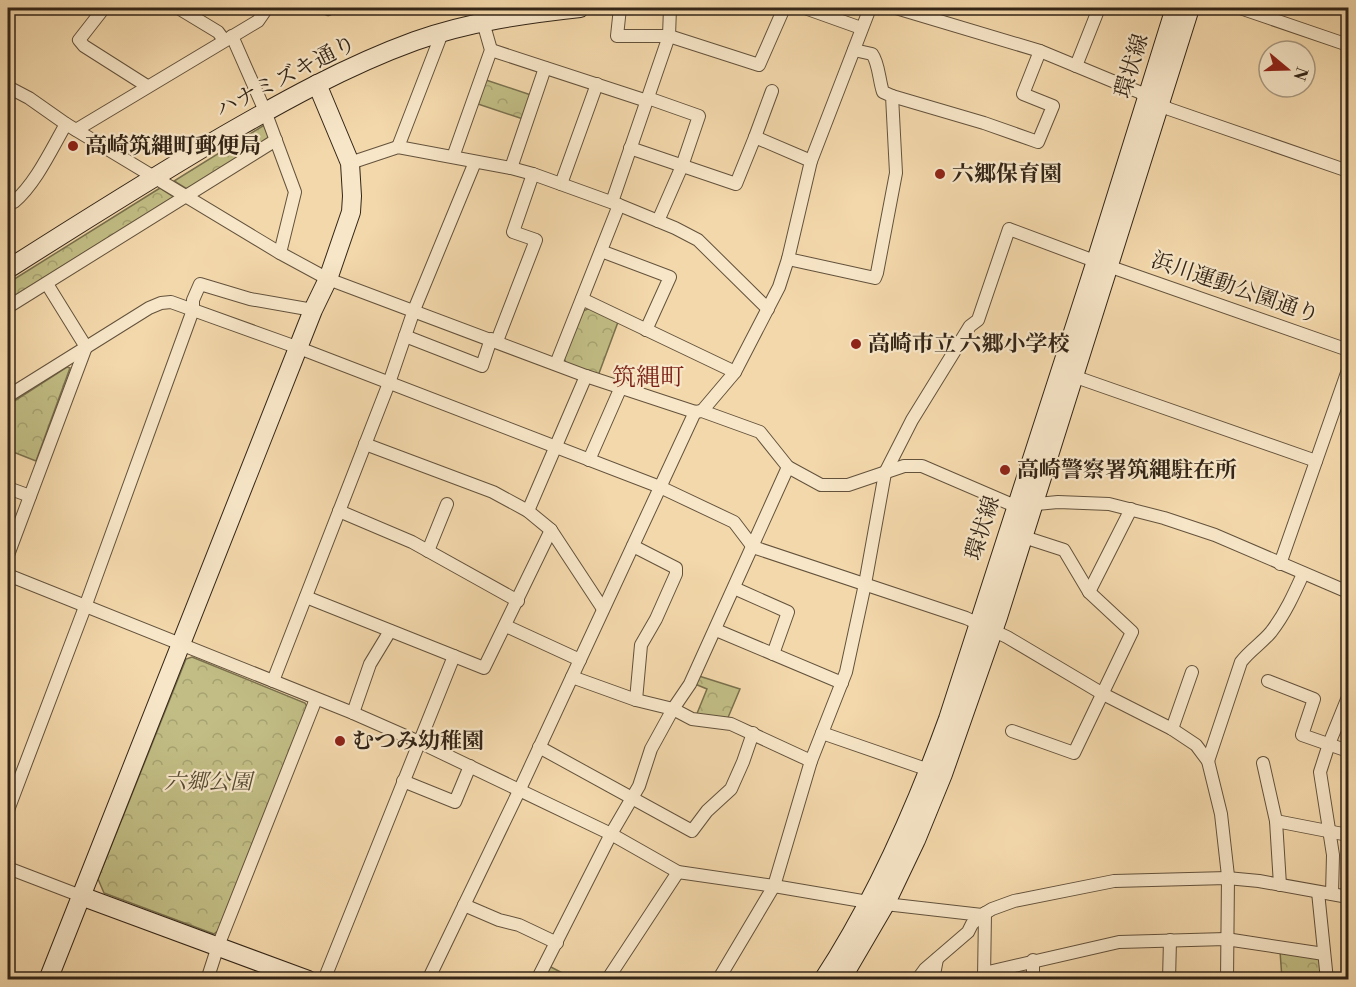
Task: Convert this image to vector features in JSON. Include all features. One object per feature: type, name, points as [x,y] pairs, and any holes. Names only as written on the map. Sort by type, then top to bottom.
[{"type":"street","points":[[104,8],[79,40],[84,46],[147,86]]},
{"type":"street","points":[[8,201],[14,202],[18,199],[71,127],[147,86],[258,21],[267,8]]},
{"type":"street","name":"ハナミズキ通り","points":[[8,269],[153,177],[317,84],[416,40],[442,33],[481,15],[579,8]]},
{"type":"street","points":[[620,8],[617,36],[669,36],[759,65],[784,8]]},
{"type":"street","points":[[556,364],[601,251],[630,148],[669,36],[670,8]]},
{"type":"street","points":[[805,8],[861,28]]},
{"type":"street","points":[[428,980],[520,789],[660,487],[698,412],[735,372],[779,287],[788,259],[811,161],[870,8]]},
{"type":"street","points":[[896,8],[1040,51],[1180,113],[1348,171]]},
{"type":"street","points":[[1076,66],[1099,8]]},
{"type":"street","name":"環状線","points":[[1154,100],[1175,8]]},
{"type":"street","name":"環状線","points":[[822,980],[877,903],[916,840],[942,774],[1024,505],[1154,100],[1190,8]]},
{"type":"street","points":[[1240,8],[1348,45]]},
{"type":"street","points":[[180,9],[228,38],[266,111],[296,192],[280,253]]},
{"type":"street","points":[[453,158],[491,50],[481,15]]},
{"type":"street","points":[[398,147],[442,33]]},
{"type":"street","points":[[491,50],[699,116],[682,166],[658,221]]},
{"type":"street","points":[[854,50],[872,54],[876,59],[878,79],[883,93],[984,123],[1038,142],[1053,106],[1023,94],[1040,51]]},
{"type":"street","points":[[511,168],[545,68]]},
{"type":"street","points":[[48,980],[313,310],[328,279],[351,212],[350,164],[317,84]]},
{"type":"street","points":[[561,184],[597,84]]},
{"type":"street","points":[[8,87],[153,177],[328,279],[586,376],[760,432],[788,467],[821,485],[848,485],[904,465],[922,466],[1024,505],[1085,502],[1109,504],[1131,510],[1215,535],[1348,592]]},
{"type":"street","points":[[630,148],[736,184],[772,91]]},
{"type":"street","points":[[788,259],[875,278],[878,273],[896,173],[891,96]]},
{"type":"street","points":[[755,137],[811,161]]},
{"type":"street","points":[[8,307],[276,140]]},
{"type":"street","points":[[350,164],[398,147],[533,174],[616,203],[698,240],[768,309]]},
{"type":"street","points":[[273,681],[389,383],[414,310],[475,162]]},
{"type":"street","points":[[405,336],[482,366],[536,240],[513,232],[533,174]]},
{"type":"street","name":"浜川運動公園通り","points":[[885,473],[912,420],[970,326],[978,320],[1009,229],[1348,350]]},
{"type":"street","points":[[601,251],[670,277],[646,330]]},
{"type":"street","name":"環状線","points":[[1024,505],[1073,376],[1102,263]]},
{"type":"street","points":[[47,284],[86,347]]},
{"type":"street","points":[[8,810],[85,607],[193,310],[193,300],[200,284],[250,299],[313,310]]},
{"type":"street","points":[[582,299],[735,372]]},
{"type":"street","points":[[8,396],[149,308],[171,302],[299,348],[660,487],[734,522],[753,547],[986,627],[1103,694],[1172,729],[1196,745],[1208,761],[1221,814],[1227,878],[1227,980]]},
{"type":"street","points":[[8,555],[86,347]]},
{"type":"street","points":[[1280,564],[1348,370]]},
{"type":"street","points":[[528,512],[586,376]]},
{"type":"street","points":[[1073,376],[1316,461]]},
{"type":"street","points":[[589,460],[621,387]]},
{"type":"street","points":[[365,444],[493,492],[528,512],[551,530],[603,609]]},
{"type":"street","points":[[537,980],[611,834],[639,786],[651,749],[690,684],[788,467]]},
{"type":"street","points":[[718,980],[774,886],[811,760],[846,672],[885,473]]},
{"type":"street","points":[[8,488],[30,496]]},
{"type":"street","points":[[428,550],[447,504]]},
{"type":"street","points":[[1089,592],[1131,510]]},
{"type":"street","points":[[339,511],[428,550],[518,601]]},
{"type":"street","points":[[306,597],[484,668],[551,530]]},
{"type":"street","points":[[1012,731],[1074,753],[1132,632],[1089,592],[1064,549],[1030,539]]},
{"type":"street","points":[[633,546],[676,568],[676,574],[656,619],[641,645],[636,700]]},
{"type":"street","points":[[1208,761],[1241,662],[1270,633],[1286,611],[1303,574]]},
{"type":"street","points":[[8,575],[180,646],[353,713],[419,742],[611,834],[678,872],[877,903],[984,914]]},
{"type":"street","points":[[734,588],[788,612],[773,654]]},
{"type":"street","points":[[506,626],[580,660]]},
{"type":"street","name":"環状線","points":[[848,977],[901,836],[930,770],[986,627]]},
{"type":"street","points":[[716,630],[842,683]]},
{"type":"street","points":[[353,713],[370,664],[390,631]]},
{"type":"street","points":[[324,980],[454,656]]},
{"type":"street","points":[[1172,729],[1192,672]]},
{"type":"street","points":[[572,677],[636,700],[673,709],[692,718],[731,724],[811,760]]},
{"type":"street","points":[[1268,681],[1314,699],[1302,735],[1348,751]]},
{"type":"street","points":[[1332,894],[1333,855],[1320,772],[1348,697]]},
{"type":"street","points":[[207,980],[218,946],[316,699]]},
{"type":"street","points":[[539,747],[692,831],[707,811],[731,789],[753,733]]},
{"type":"street","points":[[822,733],[930,770]]},
{"type":"street","points":[[1263,763],[1276,821],[1280,885]]},
{"type":"street","points":[[403,781],[455,802],[470,766]]},
{"type":"street","points":[[1276,821],[1348,835]]},
{"type":"street","points":[[8,868],[308,980]]},
{"type":"street","points":[[607,980],[678,872]]},
{"type":"street","points":[[917,980],[925,969],[968,932],[972,924],[984,914],[1014,901],[1114,881],[1227,878],[1348,897]]},
{"type":"street","points":[[1318,892],[1327,980]]},
{"type":"street","points":[[464,905],[519,925],[557,943]]},
{"type":"street","points":[[984,914],[984,976],[1033,960],[1119,942],[1226,939],[1324,954]]},
{"type":"street","points":[[1169,980],[1170,940]]},
{"type":"street","points":[[933,978],[937,958]]},
{"type":"street","points":[[1033,960],[1033,980]]},
{"type":"green space","points":[[486,80],[531,95],[523,119],[478,104]]},
{"type":"green space","points":[[266,124],[271,138],[187,189],[174,181]]},
{"type":"green space","points":[[160,188],[174,197],[8,302],[8,283]]},
{"type":"green space","points":[[590,308],[618,322],[598,376],[566,363],[564,358],[583,311]]},
{"type":"green space","points":[[67,367],[70,368],[36,461],[8,450],[8,405]]},
{"type":"green space","name":"六郷公園","points":[[192,657],[305,703],[308,709],[220,929],[214,934],[104,893],[98,879],[186,659]]},
{"type":"green space","points":[[699,676],[740,689],[727,720],[696,716],[707,689],[695,684]]},
{"type":"green space","points":[[1280,951],[1322,959],[1324,979],[1282,979]]},
{"type":"green space","points":[[549,966],[574,979],[541,980]]},
{"type":"place","name":"高崎筑縄町郵便局","points":[[73,146]]},
{"type":"place","name":"六郷保育園","points":[[940,174]]},
{"type":"place","name":"高崎市立 六郷小学校","points":[[856,344]]},
{"type":"place","name":"高崎警察署筑縄駐在所","points":[[1005,470]]},
{"type":"place","name":"むつみ幼稚園","points":[[340,741]]},
{"type":"district","name":"筑縄町","points":[[648,378]]}]
